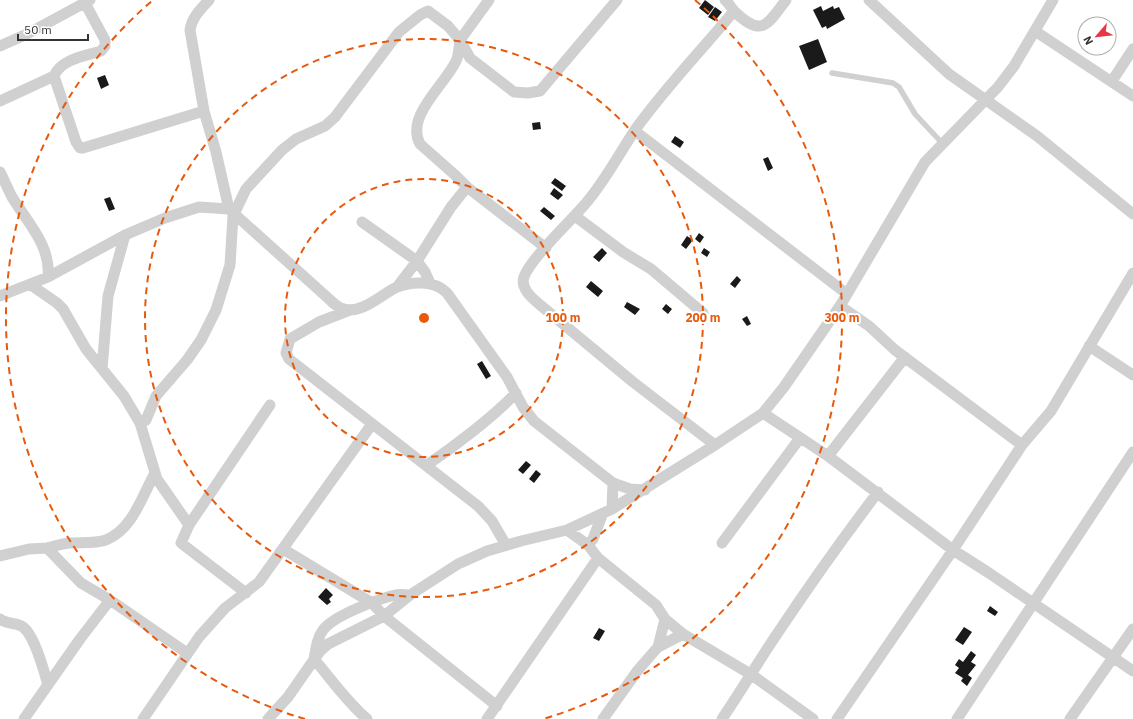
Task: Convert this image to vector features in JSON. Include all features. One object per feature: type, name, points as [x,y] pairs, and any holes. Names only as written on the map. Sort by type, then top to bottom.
[{"type":"street","points":[[140,423],[146,420],[156,396],[187,360],[201,340],[216,310],[230,265],[232,211],[204,111],[190,30],[191,23],[196,15],[209,0]]},
{"type":"street","points":[[489,0],[460,40],[457,60],[420,113],[415,130],[416,138],[420,144],[455,175],[467,188],[546,248]]},
{"type":"street","points":[[232,211],[246,189],[282,150],[296,139],[325,126],[335,117],[399,32],[420,15],[428,11],[448,26],[460,40],[470,58],[514,92],[528,93],[540,91],[617,0]]},
{"type":"street","points":[[725,0],[734,11],[750,24],[764,26],[769,23],[786,0]]},
{"type":"street","points":[[869,0],[949,74],[1037,136],[1133,214]]},
{"type":"street","points":[[268,719],[288,697],[314,659],[328,644],[384,616],[410,595],[458,564],[488,551],[567,530],[607,511],[645,490],[715,446],[763,413],[784,387],[840,306],[925,162],[985,100],[1014,66],[1053,0]]},
{"type":"street","points":[[0,46],[27,34],[88,2],[105,40],[105,46],[101,51],[64,64],[57,70],[54,76],[0,101]]},
{"type":"street","points":[[715,446],[633,382],[529,296],[522,282],[524,276],[546,248],[587,202],[635,130],[667,88],[734,11]]},
{"type":"street","points":[[1035,31],[1133,96]]},
{"type":"street","points":[[1112,81],[1133,49]]},
{"type":"street","points":[[54,76],[76,142],[80,148],[204,111]]},
{"type":"street","points":[[635,130],[847,294]]},
{"type":"street","points":[[0,172],[11,195],[36,233],[45,250],[49,265],[48,277]]},
{"type":"street","points":[[396,288],[417,261],[451,207],[467,188]]},
{"type":"street","points":[[225,190],[246,189]]},
{"type":"street","points":[[0,296],[48,277],[125,235],[165,218],[200,208],[232,211],[337,306],[350,310]]},
{"type":"street","points":[[575,216],[622,252],[651,269],[703,313]]},
{"type":"street","points":[[362,222],[417,261],[430,283]]},
{"type":"street","points":[[102,369],[108,296],[125,235]]},
{"type":"street","points":[[837,719],[953,550],[1022,445],[1050,411],[1133,273]]},
{"type":"street","points":[[506,546],[492,521],[478,506],[289,359],[286,353],[290,339],[319,322],[368,304],[396,288],[430,283],[438,286],[447,293],[507,377],[527,412],[534,421],[613,483],[630,489],[645,490]]},
{"type":"street","points":[[31,285],[49,296],[63,309],[86,349],[124,396],[140,423],[149,447],[155,473],[189,525]]},
{"type":"street","points":[[840,306],[869,326],[906,357],[1022,445]]},
{"type":"street","points":[[1089,346],[1133,375]]},
{"type":"street","points":[[828,456],[906,357]]},
{"type":"street","points":[[427,465],[504,406],[516,393]]},
{"type":"street","points":[[246,593],[184,546],[181,540],[189,525],[270,405]]},
{"type":"street","points":[[504,406],[527,412]]},
{"type":"street","points":[[763,413],[828,456],[878,492],[953,550],[1133,671]]},
{"type":"street","points":[[143,719],[199,637],[225,608],[259,582],[372,424]]},
{"type":"street","points":[[722,543],[800,438]]},
{"type":"street","points":[[957,719],[1133,452]]},
{"type":"street","points":[[0,556],[29,549],[47,548],[69,543],[90,543],[106,540],[121,531],[134,514],[155,473]]},
{"type":"street","points":[[588,544],[593,539],[607,511],[613,483]]},
{"type":"street","points":[[722,719],[752,675],[776,634],[844,536],[878,492]]},
{"type":"street","points":[[567,530],[588,544],[598,558],[656,606],[665,619],[683,634],[752,675],[813,719]]},
{"type":"street","points":[[47,548],[74,577],[187,653]]},
{"type":"street","points":[[283,549],[372,603],[384,616],[497,706]]},
{"type":"street","points":[[487,719],[598,558]]},
{"type":"street","points":[[367,719],[346,701],[333,680],[314,659],[316,644],[322,630],[330,622],[396,594],[410,595]]},
{"type":"street","points":[[24,719],[80,639],[110,600]]},
{"type":"street","points":[[0,619],[9,624],[20,625],[27,631],[40,658],[48,685]]},
{"type":"street","points":[[658,647],[665,619]]},
{"type":"street","points":[[1070,719],[1133,629]]},
{"type":"street","points":[[603,719],[638,670],[658,647],[683,634]]},
{"type":"lane","points":[[832,73],[893,83],[899,87],[915,114],[942,143]]},
{"type":"building","points":[[705,0],[714,7],[708,15],[699,8]]},
{"type":"building","points":[[821,6],[823,11],[833,6],[834,9],[839,7],[845,19],[827,29],[826,26],[822,28],[813,10]]},
{"type":"building","points":[[715,7],[722,12],[715,21],[708,17]]},
{"type":"building","points":[[818,39],[827,62],[809,70],[799,46]]},
{"type":"building","points":[[105,75],[109,85],[101,89],[97,78]]},
{"type":"building","points":[[540,122],[541,129],[533,130],[532,123]]},
{"type":"building","points":[[675,136],[684,142],[680,148],[671,142]]},
{"type":"building","points":[[768,157],[773,168],[768,171],[763,159]]},
{"type":"building","points":[[555,178],[566,186],[562,191],[551,183]]},
{"type":"building","points":[[554,188],[563,195],[558,200],[550,194]]},
{"type":"building","points":[[110,197],[115,209],[109,211],[104,199]]},
{"type":"building","points":[[544,207],[555,216],[551,220],[540,211]]},
{"type":"building","points":[[699,233],[704,237],[700,243],[695,239]]},
{"type":"building","points":[[687,236],[693,240],[686,249],[681,245]]},
{"type":"building","points":[[602,248],[607,253],[599,262],[593,257]]},
{"type":"building","points":[[704,248],[710,252],[707,257],[701,253]]},
{"type":"building","points":[[737,276],[741,280],[735,288],[730,284]]},
{"type":"building","points":[[591,281],[603,291],[598,297],[586,287]]},
{"type":"building","points":[[627,302],[640,309],[635,315],[624,307]]},
{"type":"building","points":[[666,304],[672,309],[668,314],[662,309]]},
{"type":"building","points":[[747,316],[751,324],[747,326],[742,319]]},
{"type":"building","points":[[482,361],[491,376],[486,379],[477,364]]},
{"type":"building","points":[[526,461],[531,465],[523,474],[518,470]]},
{"type":"building","points":[[536,470],[541,474],[534,483],[529,479]]},
{"type":"building","points":[[326,588],[333,595],[329,599],[331,602],[327,605],[318,597]]},
{"type":"building","points":[[990,606],[998,612],[995,616],[987,611]]},
{"type":"building","points":[[964,627],[972,632],[963,645],[955,640]]},
{"type":"building","points":[[599,628],[605,631],[599,641],[593,638]]},
{"type":"building","points":[[971,651],[976,655],[971,662],[976,665],[968,675],[972,678],[967,686],[961,681],[963,678],[955,673],[959,668],[955,665],[959,659],[963,662]]}]
